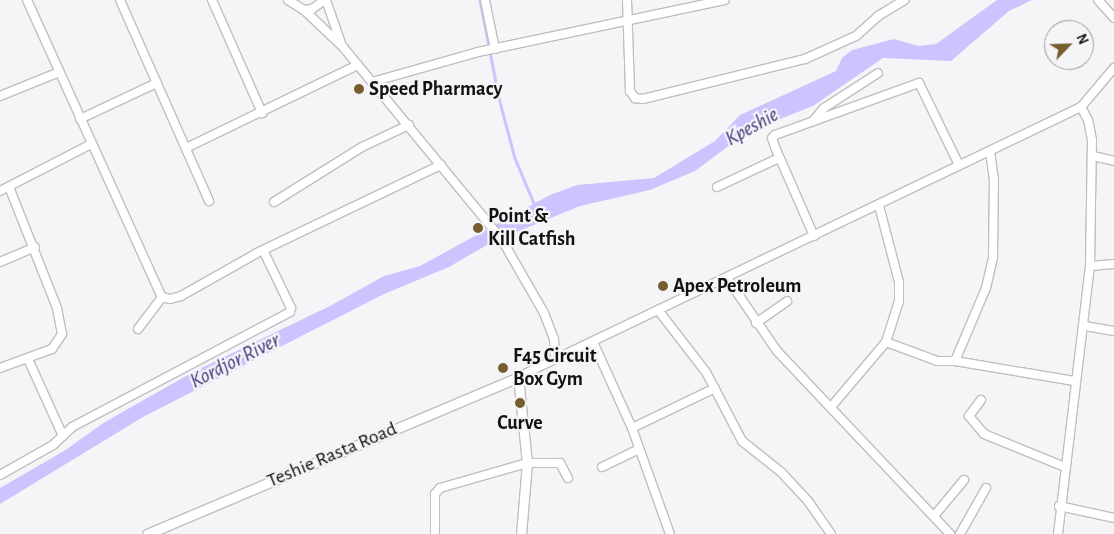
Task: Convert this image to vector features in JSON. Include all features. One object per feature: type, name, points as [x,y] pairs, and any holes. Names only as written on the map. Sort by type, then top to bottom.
[{"type":"main road","points":[[518,377],[528,463],[521,534]]},
{"type":"main road","name":"Teshie Rasta Road","points":[[147,534],[518,377]]},
{"type":"street","points":[[27,0],[162,297]]},
{"type":"street","points":[[120,0],[209,201]]},
{"type":"street","points":[[212,0],[262,113]]},
{"type":"street","points":[[288,0],[304,10],[343,47],[485,217],[517,265],[550,329],[555,359]]},
{"type":"street","points":[[304,10],[312,10],[326,0],[343,47]]},
{"type":"street","points":[[485,0],[494,49]]},
{"type":"street","points":[[626,0],[630,91],[635,98],[643,99],[805,60],[856,36],[878,16],[905,0]]},
{"type":"street","points":[[372,82],[478,52],[626,23],[725,0]]},
{"type":"street","points":[[1098,0],[1114,18]]},
{"type":"street","points":[[186,148],[262,113],[358,65]]},
{"type":"street","points":[[518,377],[879,206],[959,165],[1081,107],[1114,68]]},
{"type":"street","points":[[0,96],[59,72]]},
{"type":"street","points":[[814,121],[824,108],[878,73]]},
{"type":"street","points":[[80,120],[157,83]]},
{"type":"street","points":[[814,236],[779,158],[772,138],[775,135],[919,83],[959,165]]},
{"type":"street","points":[[1058,534],[1059,506],[1074,381],[1085,326],[1090,266],[1091,128],[1081,107]]},
{"type":"street","points":[[274,202],[362,147],[409,126]]},
{"type":"street","points":[[0,191],[91,144]]},
{"type":"street","points":[[955,361],[986,288],[993,257],[994,180],[990,151]]},
{"type":"street","points":[[1092,156],[1114,161]]},
{"type":"street","points":[[717,187],[779,158]]},
{"type":"street","points":[[162,297],[170,299],[181,296],[263,250],[441,164]]},
{"type":"street","points":[[0,368],[52,349],[62,334],[56,308],[35,248],[9,188]]},
{"type":"street","points":[[831,406],[886,342],[899,301],[900,282],[879,206]]},
{"type":"street","points":[[0,262],[35,248]]},
{"type":"street","points":[[0,475],[53,445],[62,434],[216,349],[290,312],[291,308],[263,250]]},
{"type":"street","points":[[1090,266],[1114,264]]},
{"type":"street","points":[[727,278],[756,323],[777,351],[950,534]]},
{"type":"street","points":[[138,329],[162,297]]},
{"type":"street","points":[[756,323],[787,301]]},
{"type":"street","points":[[658,310],[716,388],[742,441],[788,480],[808,501],[831,534]]},
{"type":"street","points":[[1085,326],[1114,331]]},
{"type":"street","points":[[593,342],[632,428],[670,534]]},
{"type":"street","points":[[886,342],[917,356],[1074,381]]},
{"type":"street","points":[[28,359],[62,434]]},
{"type":"street","points":[[632,428],[716,388]]},
{"type":"street","points":[[982,400],[969,416],[984,434],[1065,467]]},
{"type":"street","points":[[602,467],[639,449]]},
{"type":"street","points":[[435,534],[436,491],[528,463],[560,463],[568,478]]},
{"type":"street","points":[[934,516],[964,480]]},
{"type":"street","points":[[960,534],[986,488]]},
{"type":"street","points":[[1059,506],[1114,518]]},
{"type":"water","points":[[997,0],[1032,0],[1009,11],[951,61],[883,58],[813,106],[747,132],[695,171],[650,190],[580,206],[492,242],[449,267],[384,294],[143,417],[0,504],[0,488],[64,451],[105,422],[193,372],[330,306],[384,276],[420,266],[550,195],[577,185],[654,178],[715,141],[740,115],[836,71],[842,58],[852,50],[894,39],[918,46],[936,44]]},
{"type":"waterway","points":[[480,0],[499,98],[515,158],[536,208]]},
{"type":"place","name":"Speed Pharmacy","points":[[359,89]]},
{"type":"place","name":"Point & Kill Catfish","points":[[478,228]]},
{"type":"place","name":"Apex Petroleum","points":[[663,286]]},
{"type":"place","name":"F45 Circuit Box Gym","points":[[503,368]]},
{"type":"place","name":"Curve","points":[[520,403]]},
{"type":"water label","name":"Kpeshie","points":[[752,127]]},
{"type":"water label","name":"Kordjor River","points":[[235,361]]}]
